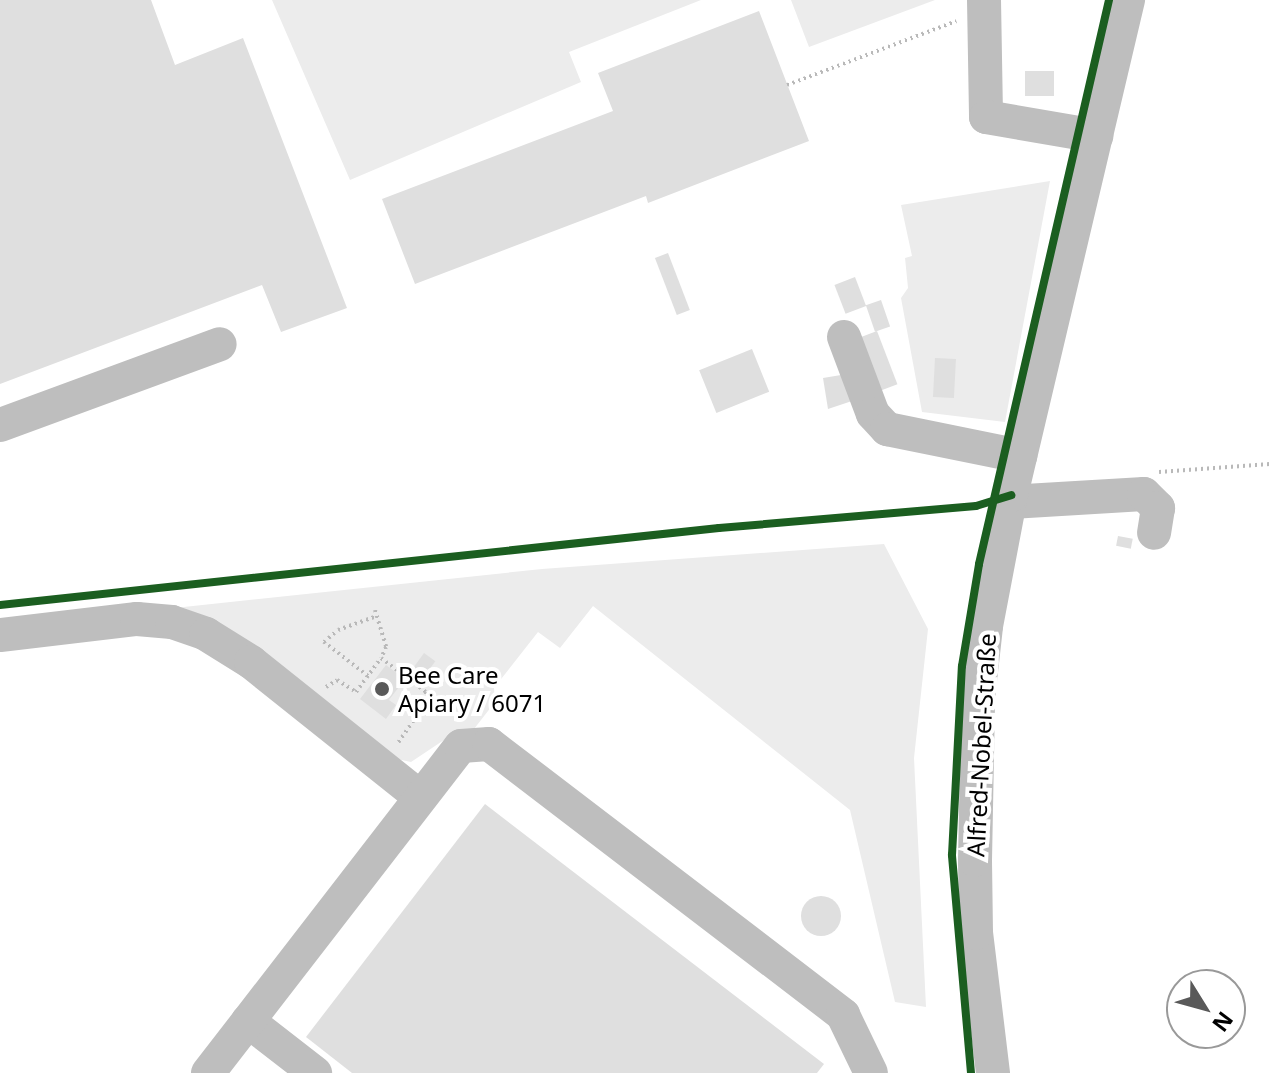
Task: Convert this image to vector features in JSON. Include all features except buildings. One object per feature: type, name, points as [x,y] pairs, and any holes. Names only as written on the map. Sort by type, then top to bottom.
[{"type":"street","name":"Alfred-Nobel-Straße","points":[[993,1073],[976,933],[974,779],[986,626],[1020,456],[1128,0]]},
{"type":"street","points":[[984,5],[986,117],[1096,136]]},
{"type":"street","points":[[844,337],[873,414],[887,429],[1020,456]]},
{"type":"street","points":[[0,425],[220,344]]},
{"type":"street","points":[[1010,502],[1144,494],[1158,508],[1154,533]]},
{"type":"street","points":[[0,635],[137,619],[172,622],[206,634],[240,655],[420,797]]},
{"type":"street","points":[[208,1073],[461,746],[489,744],[843,1015],[871,1073]]},
{"type":"street","points":[[248,1021],[315,1073]]},
{"type":"path","points":[[787,85],[984,5]]},
{"type":"path","points":[[309,709],[332,681],[356,692],[381,658],[386,647],[375,610]]},
{"type":"path","points":[[368,676],[324,642],[338,630],[377,616]]},
{"type":"path","points":[[381,658],[428,696],[398,741],[388,772]]},
{"type":"shaded area","points":[[272,0],[701,0],[569,52],[581,82],[350,180]]},
{"type":"shaded area","points":[[791,0],[935,0],[809,47]]},
{"type":"shaded area","points":[[1050,181],[1005,422],[922,412],[901,298],[908,288],[905,258],[912,256],[901,205]]},
{"type":"shaded area","points":[[884,544],[928,629],[914,758],[926,1007],[895,1002],[850,810],[593,606],[560,648],[538,632],[494,688],[495,702],[474,729],[444,740],[411,762],[397,759],[165,609],[542,569]]},
{"type":"cycle path","points":[[971,1073],[952,855],[962,666],[979,564],[1109,0]]},
{"type":"cycle path","points":[[0,605],[719,528],[976,506],[1011,495]]},
{"type":"place","name":"Bee Care Apiary / 6071","points":[[382,689]]}]
